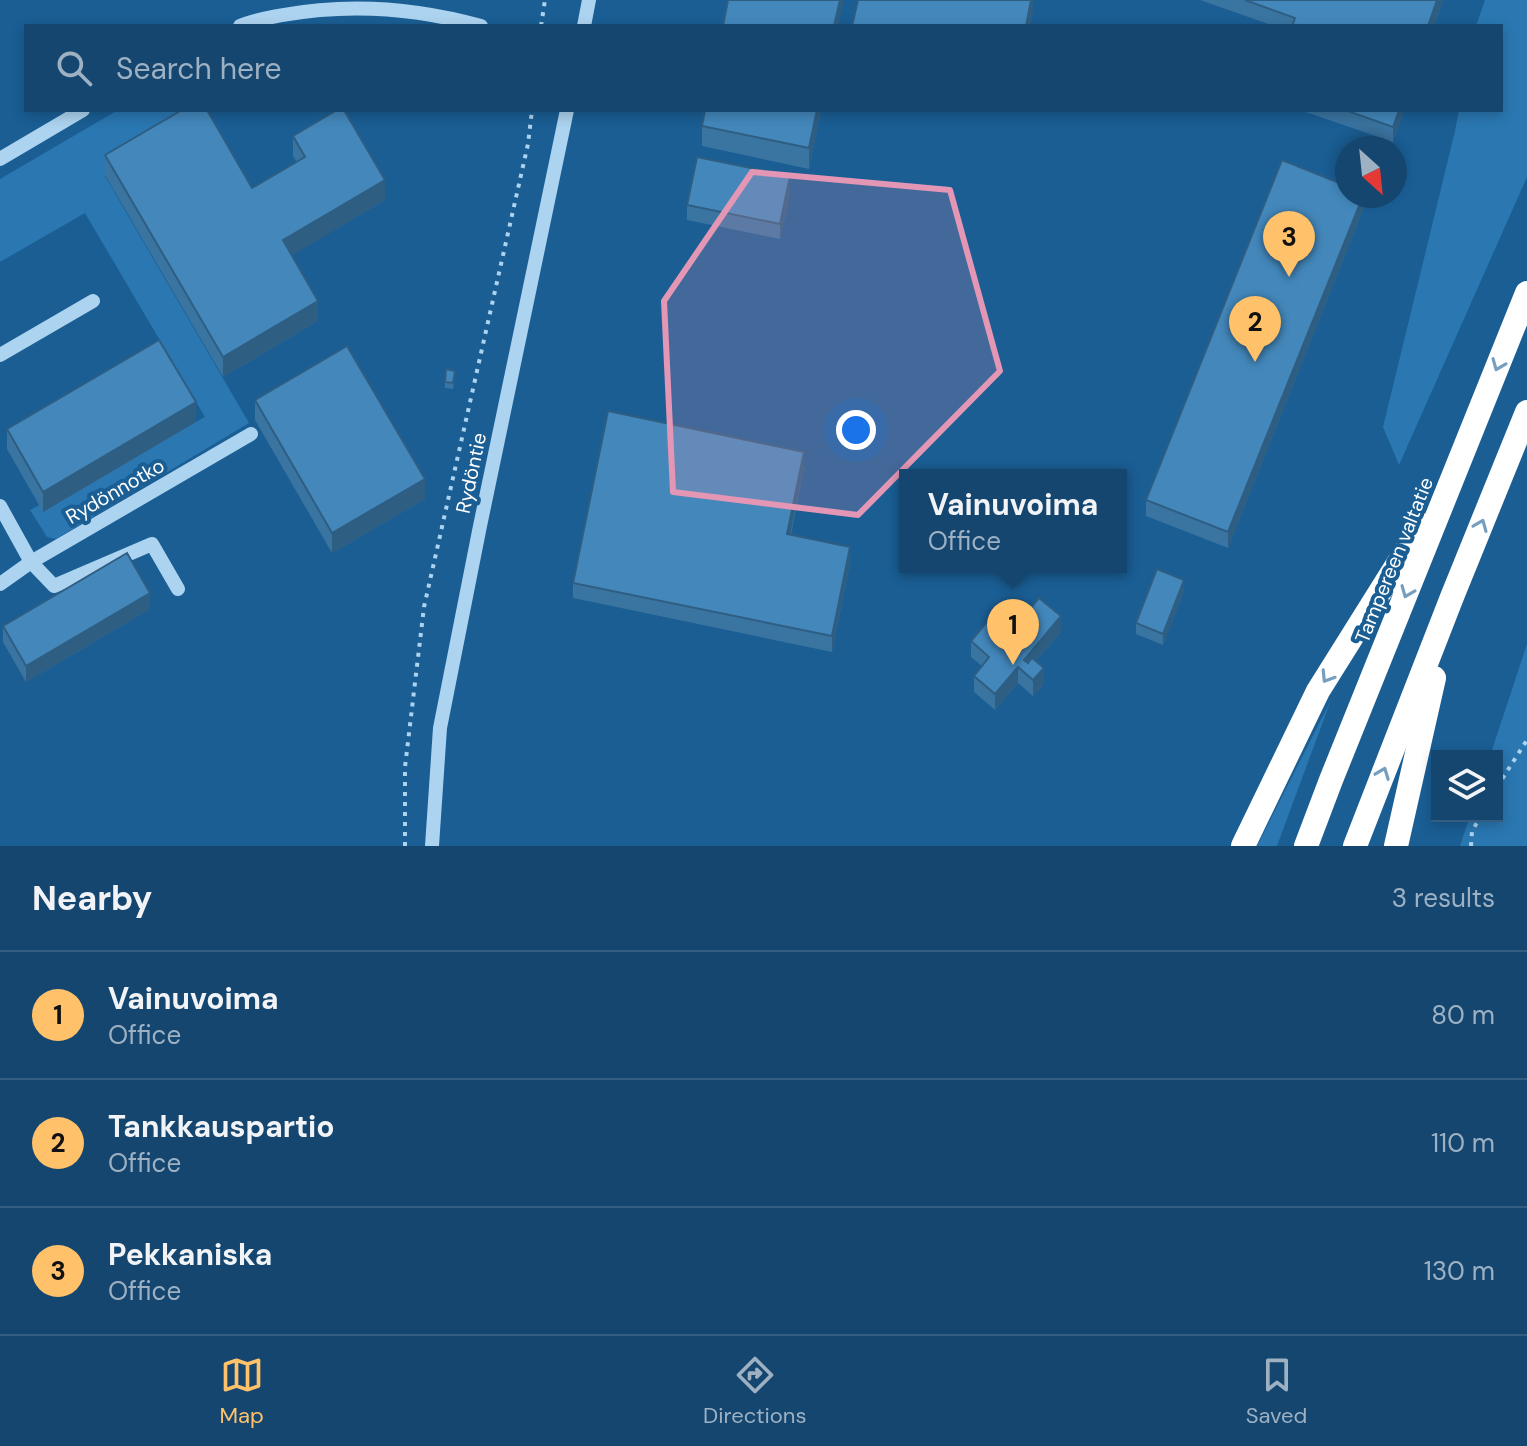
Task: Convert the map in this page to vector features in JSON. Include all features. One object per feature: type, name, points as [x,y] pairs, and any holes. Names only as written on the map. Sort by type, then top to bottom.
[{"type":"highway","name":"Tampereen valtatie","points":[[1306,846],[1527,293]]},
{"type":"highway","points":[[1355,846],[1527,412]]},
{"type":"highway","points":[[1243,846],[1318,691],[1457,468]]},
{"type":"highway","points":[[1396,846],[1452,597]]},
{"type":"street","points":[[584,24],[589,0]]},
{"type":"street","points":[[245,24],[317,9],[405,5],[474,24]]},
{"type":"street","points":[[0,159],[80,112]]},
{"type":"street","name":"Rydöntie","points":[[432,846],[440,728],[567,112]]},
{"type":"street","points":[[0,355],[93,301]]},
{"type":"street","name":"Rydönnotko","points":[[0,584],[31,562],[251,434]]},
{"type":"street","points":[[0,506],[31,562],[54,586],[152,544],[178,589]]},
{"type":"path","points":[[541,24],[545,0]]},
{"type":"path","points":[[405,846],[405,767],[424,607],[528,144],[532,112]]},
{"type":"path","points":[[1503,778],[1527,740]]},
{"type":"path","points":[[1471,846],[1472,831],[1477,822]]},
{"type":"highlighted area","points":[[752,172],[950,190],[1000,371],[858,515],[673,492],[664,301]]},
{"type":"shaded area","points":[[1485,0],[1527,0],[1527,177],[1399,465],[1383,427],[1459,112],[1503,112],[1503,24],[1477,24]]},
{"type":"shaded area","points":[[115,112],[197,112],[105,176],[249,423],[56,539],[47,537],[30,510],[205,417],[85,213],[0,262],[0,179]]},
{"type":"shaded area","points":[[1527,644],[1527,846],[1460,846],[1468,822],[1503,822],[1503,750],[1492,750]]},
{"type":"shaded area","points":[[1331,700],[1277,846],[1257,846]]},
{"type":"building","points":[[728,0],[840,0],[834,24],[723,24]]},
{"type":"building","points":[[858,0],[1031,0],[1026,24],[852,24]]},
{"type":"building","points":[[1245,0],[1437,0],[1429,24],[1293,24],[1295,18]]},
{"type":"building","points":[[179,112],[208,112],[252,188],[305,157],[293,136],[334,112],[345,112],[385,180],[283,240],[318,301],[223,357],[105,155]]},
{"type":"building","points":[[705,112],[817,112],[809,148],[702,126]]},
{"type":"building","points":[[1351,112],[1398,112],[1393,127]]},
{"type":"building","points":[[697,157],[790,176],[780,224],[687,205]]},
{"type":"building","points":[[1282,160],[1335,181],[1335,208],[1358,208],[1228,532],[1146,500]]},
{"type":"building","points":[[159,340],[196,402],[43,492],[7,429]]},
{"type":"building","points":[[347,346],[425,479],[332,533],[255,400]]},
{"type":"building","points":[[446,369],[455,371],[453,383],[445,382]]},
{"type":"building","points":[[608,411],[804,452],[787,534],[850,547],[832,636],[573,583]]},
{"type":"building","points":[[127,553],[150,593],[26,666],[3,626]]},
{"type":"building","points":[[1157,569],[1184,580],[1163,634],[1136,623]]},
{"type":"building","points":[[1039,598],[1061,616],[1024,660],[1028,663],[1032,658],[1044,668],[1033,680],[1018,667],[995,694],[974,676],[989,657],[971,641],[996,611],[1015,627]]},
{"type":"place","name":"Pekkaniska","points":[[1289,277]]},
{"type":"place","name":"Tankkauspartio","points":[[1255,362]]},
{"type":"place","name":"Vainuvoima","points":[[1013,665]]}]
